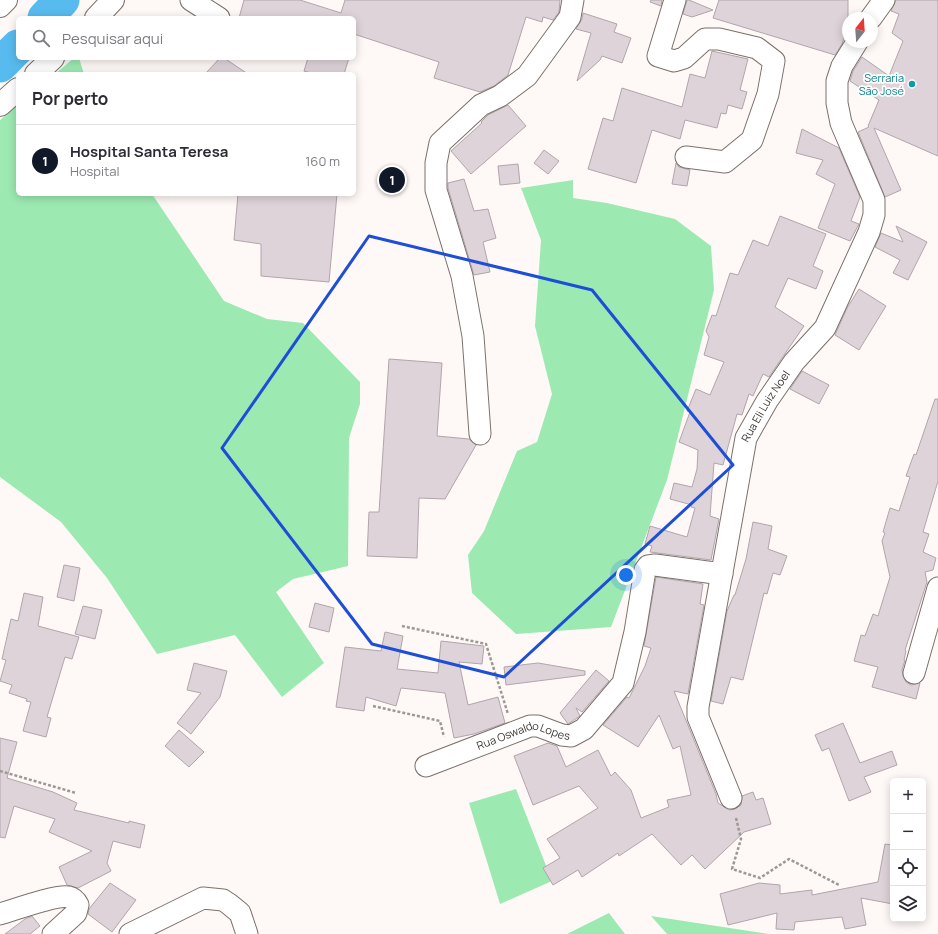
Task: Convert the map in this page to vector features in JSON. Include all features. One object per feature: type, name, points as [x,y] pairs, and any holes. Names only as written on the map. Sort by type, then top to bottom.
[{"type":"main road","points":[[0,6],[6,0]]},
{"type":"main road","points":[[98,16],[113,0]]},
{"type":"main road","points":[[38,72],[51,60]]},
{"type":"main road","points":[[0,105],[16,91]]},
{"type":"street","points":[[191,0],[216,16]]},
{"type":"street","points":[[480,434],[474,336],[462,276],[436,190],[436,163],[440,143],[481,105],[500,96],[527,76],[570,17],[573,0]]},
{"type":"street","points":[[675,0],[658,56],[674,61],[684,58],[705,39],[719,39],[757,48],[774,61],[768,94],[752,140],[725,162],[686,158]]},
{"type":"street","points":[[875,12],[884,0]]},
{"type":"street","name":"Rua Eli Luiz Noel","points":[[731,798],[698,717],[698,707],[746,438],[767,401],[794,362],[825,328],[870,232],[874,215],[874,200],[841,123],[837,103],[837,81],[842,66],[853,48]]},
{"type":"street","name":"Rua Oswaldo Lopes","points":[[426,766],[530,726],[538,726],[562,735],[571,736],[584,730],[623,683],[635,632],[645,570],[648,566],[655,564],[722,574]]},
{"type":"street","points":[[914,673],[938,588]]},
{"type":"street","points":[[0,914],[56,898],[68,896],[74,898],[78,905],[76,913],[53,934]]},
{"type":"street","points":[[130,934],[203,898],[223,900],[240,913],[247,934]]},
{"type":"path","points":[[402,626],[486,644],[513,732]]},
{"type":"path","points":[[372,706],[440,721],[450,757]]},
{"type":"path","points":[[0,771],[76,792]]},
{"type":"path","points":[[731,798],[741,838],[732,869],[760,878],[789,859],[838,884]]},
{"type":"highlighted area","points":[[369,236],[592,290],[733,465],[504,677],[372,644],[222,448]]},
{"type":"green space","points":[[72,60],[80,60],[83,72],[57,72]]},
{"type":"green space","points":[[16,107],[16,196],[153,196],[224,301],[267,319],[303,323],[360,382],[360,404],[349,438],[348,566],[293,579],[276,592],[324,663],[282,697],[235,635],[157,654],[107,578],[61,522],[0,477],[0,120]]},
{"type":"green space","points":[[573,180],[573,198],[607,203],[675,219],[711,246],[714,290],[667,480],[611,627],[516,634],[472,593],[468,555],[484,531],[517,451],[537,442],[552,394],[535,326],[541,240],[521,188]]},
{"type":"green space","points":[[516,789],[552,881],[500,904],[469,803]]},
{"type":"green space","points":[[609,913],[625,934],[567,934]]},
{"type":"green space","points":[[651,916],[769,934],[667,934]]},
{"type":"building","points":[[244,0],[300,0],[341,13],[345,0],[560,0],[559,12],[553,20],[543,17],[542,22],[526,17],[508,75],[494,86],[480,92],[434,78],[439,62],[356,35],[356,16],[240,16]]},
{"type":"building","points":[[651,0],[662,0],[661,6],[650,2]]},
{"type":"building","points":[[687,0],[713,10],[692,17],[683,14]]},
{"type":"building","points":[[719,0],[848,0],[848,12],[842,12],[842,44],[835,55],[713,18]]},
{"type":"building","name":"Serraria São José","points":[[896,0],[938,0],[938,156],[874,128],[901,190],[885,197],[858,132],[869,127],[868,126],[879,100],[850,81],[853,71],[862,57],[889,76],[903,41],[892,33],[899,14],[891,11]]},
{"type":"building","points":[[583,13],[617,24],[614,32],[631,38],[622,63],[602,56],[600,60],[577,81],[591,33],[576,29],[582,19]]},
{"type":"building","points":[[712,51],[748,59],[740,90],[747,92],[742,109],[728,105],[726,114],[721,113],[717,128],[685,120],[680,139],[652,130],[636,183],[588,169],[603,118],[613,121],[622,88],[682,107],[690,74],[705,78]]},
{"type":"building","points":[[218,60],[227,60],[245,72],[207,72]]},
{"type":"building","points":[[307,60],[348,60],[345,72],[304,71]]},
{"type":"building","points":[[508,105],[526,126],[471,174],[451,151],[482,123],[481,122],[488,115]]},
{"type":"building","points":[[802,129],[839,148],[860,197],[851,221],[859,224],[850,241],[818,228],[835,184],[816,174],[823,160],[796,153]]},
{"type":"building","points":[[544,150],[559,161],[548,174],[534,163]]},
{"type":"building","points":[[676,163],[679,167],[690,170],[687,186],[672,184]]},
{"type":"building","points":[[518,164],[520,183],[500,185],[498,166]]},
{"type":"building","points":[[464,179],[474,211],[488,209],[496,238],[483,242],[490,272],[474,275],[448,188],[448,183]]},
{"type":"building","points":[[238,196],[337,196],[329,282],[261,276],[261,244],[234,240]]},
{"type":"building","points":[[780,216],[826,234],[813,266],[823,271],[816,289],[788,278],[775,307],[804,326],[769,377],[763,374],[753,396],[749,394],[742,415],[737,414],[723,465],[714,463],[710,516],[719,519],[711,560],[650,552],[652,546],[645,544],[650,526],[687,537],[695,508],[691,507],[692,505],[670,499],[674,483],[692,487],[697,469],[698,450],[679,442],[690,412],[687,411],[696,389],[710,395],[724,362],[704,355],[709,337],[706,331],[712,315],[716,316],[730,273],[738,275],[753,240],[768,246]]},
{"type":"building","points":[[896,226],[927,242],[908,280],[893,273],[900,260],[875,247],[881,233],[903,242]]},
{"type":"building","points":[[859,289],[886,306],[859,350],[835,335],[847,308]]},
{"type":"building","points":[[389,359],[442,363],[437,436],[469,439],[476,445],[445,499],[419,498],[417,558],[367,556],[369,512],[379,512]]},
{"type":"building","points":[[802,371],[829,385],[819,404],[790,389]]},
{"type":"building","points":[[935,399],[938,399],[938,481],[923,532],[929,534],[923,552],[936,558],[933,570],[925,572],[927,582],[905,650],[905,660],[902,670],[906,682],[911,685],[920,683],[916,699],[872,687],[878,667],[854,661],[861,635],[865,636],[873,614],[878,616],[890,577],[882,541],[890,508],[899,511],[910,477],[906,476],[914,454],[916,455]]},
{"type":"building","points":[[753,522],[772,526],[768,549],[787,556],[780,575],[773,573],[767,594],[764,593],[743,680],[731,677],[723,704],[711,701],[727,611],[735,595],[746,559]]},
{"type":"building","points":[[64,565],[80,568],[74,601],[57,597]]},
{"type":"building","points":[[656,577],[703,584],[700,604],[704,605],[688,694],[674,691],[716,794],[718,803],[729,810],[735,809],[741,805],[742,796],[753,792],[756,800],[763,798],[771,824],[744,832],[705,869],[692,855],[681,865],[652,834],[619,856],[618,853],[582,877],[578,870],[553,885],[543,868],[560,858],[547,839],[598,808],[579,786],[533,805],[514,756],[548,743],[557,746],[566,767],[598,750],[611,776],[615,772],[631,790],[641,818],[669,807],[667,800],[691,795],[680,746],[673,749],[659,715],[638,747],[603,725],[627,697],[629,698],[645,666],[651,648],[644,646]]},
{"type":"building","points":[[24,593],[43,597],[38,626],[79,637],[72,659],[65,657],[47,717],[51,718],[46,737],[23,731],[31,702],[26,701],[27,699],[9,693],[12,685],[0,681],[6,660],[2,659],[11,619],[18,621]]},
{"type":"building","points":[[315,603],[334,608],[329,632],[309,627]]},
{"type":"building","points":[[83,606],[102,610],[95,639],[75,634]]},
{"type":"building","points":[[385,632],[403,636],[397,669],[438,673],[441,641],[484,646],[482,664],[459,662],[468,705],[498,697],[505,723],[474,734],[454,738],[445,693],[401,688],[396,706],[366,697],[364,711],[336,707],[345,647],[381,651]]},
{"type":"building","points":[[194,663],[227,671],[220,697],[191,734],[177,723],[201,693],[187,690]]},
{"type":"building","points":[[538,663],[585,671],[585,675],[506,685],[504,667]]},
{"type":"building","points":[[596,670],[609,681],[582,712],[576,708],[580,716],[568,724],[560,713]]},
{"type":"building","points":[[843,723],[860,763],[892,751],[897,765],[864,777],[871,792],[849,801],[829,748],[822,751],[815,735]]},
{"type":"building","points":[[179,730],[204,752],[189,767],[165,746]]},
{"type":"building","points":[[0,738],[17,742],[7,778],[53,792],[77,803],[74,810],[129,823],[129,821],[145,825],[140,848],[113,841],[107,863],[111,871],[78,888],[67,885],[59,867],[92,851],[49,832],[55,819],[14,806],[5,838],[0,837]]},
{"type":"building","points":[[885,844],[890,845],[890,903],[861,898],[866,925],[845,929],[842,917],[795,922],[794,930],[776,929],[777,913],[728,925],[720,894],[759,883],[780,885],[780,894],[812,890],[812,895],[878,882]]},
{"type":"building","points":[[110,883],[136,900],[112,932],[88,914],[89,909]]},
{"type":"building","points":[[32,916],[40,926],[30,934],[5,934],[25,919]]},
{"type":"waterway","points":[[47,16],[62,0]]},
{"type":"waterway","points":[[0,65],[16,49]]},
{"type":"place","name":"Serraria São José","points":[[912,84]]},
{"type":"place","name":"Hospital Santa Teresa","points":[[392,180]]}]
